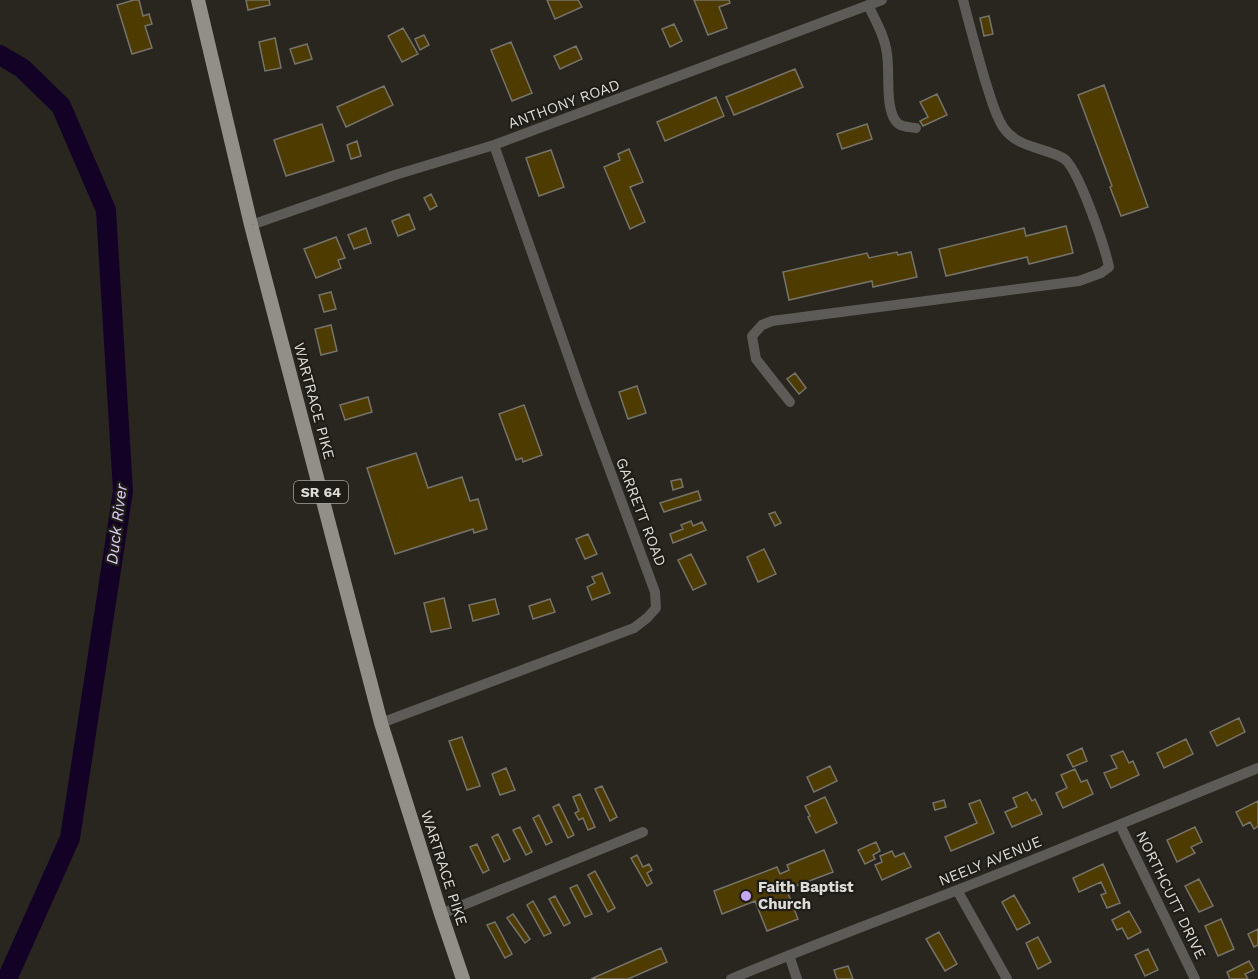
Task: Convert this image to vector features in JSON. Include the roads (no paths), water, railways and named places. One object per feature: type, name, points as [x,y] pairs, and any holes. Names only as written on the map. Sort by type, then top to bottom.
[{"type":"main road","name":"WARTRACE PIKE","points":[[198,0],[251,225],[381,723],[463,979]]},
{"type":"street","name":"ANTHONY ROAD","points":[[251,225],[395,175],[494,146],[882,0]]},
{"type":"street","points":[[790,402],[756,358],[752,336],[762,325],[772,321],[1078,281],[1101,273],[1109,267],[1094,218],[1066,159],[1026,146],[1011,136],[997,115],[963,0]]},
{"type":"street","points":[[868,5],[887,53],[889,97],[895,120],[902,126],[916,128]]},
{"type":"street","name":"GARRETT ROAD","points":[[381,723],[634,628],[656,608],[655,592],[494,146]]},
{"type":"street","name":"NEELY AVENUE","points":[[731,979],[1258,768]]},
{"type":"street","name":"NORTHCUTT DRIVE","points":[[1120,825],[1195,979]]},
{"type":"street","points":[[441,914],[643,832]]},
{"type":"street","points":[[957,890],[1007,979]]},
{"type":"street","points":[[789,955],[797,979]]},
{"type":"waterway","name":"Duck River","points":[[0,55],[22,68],[61,106],[106,210],[123,491],[70,838],[7,979]]},
{"type":"place","name":"Faith Baptist Church","points":[[746,896]]}]
